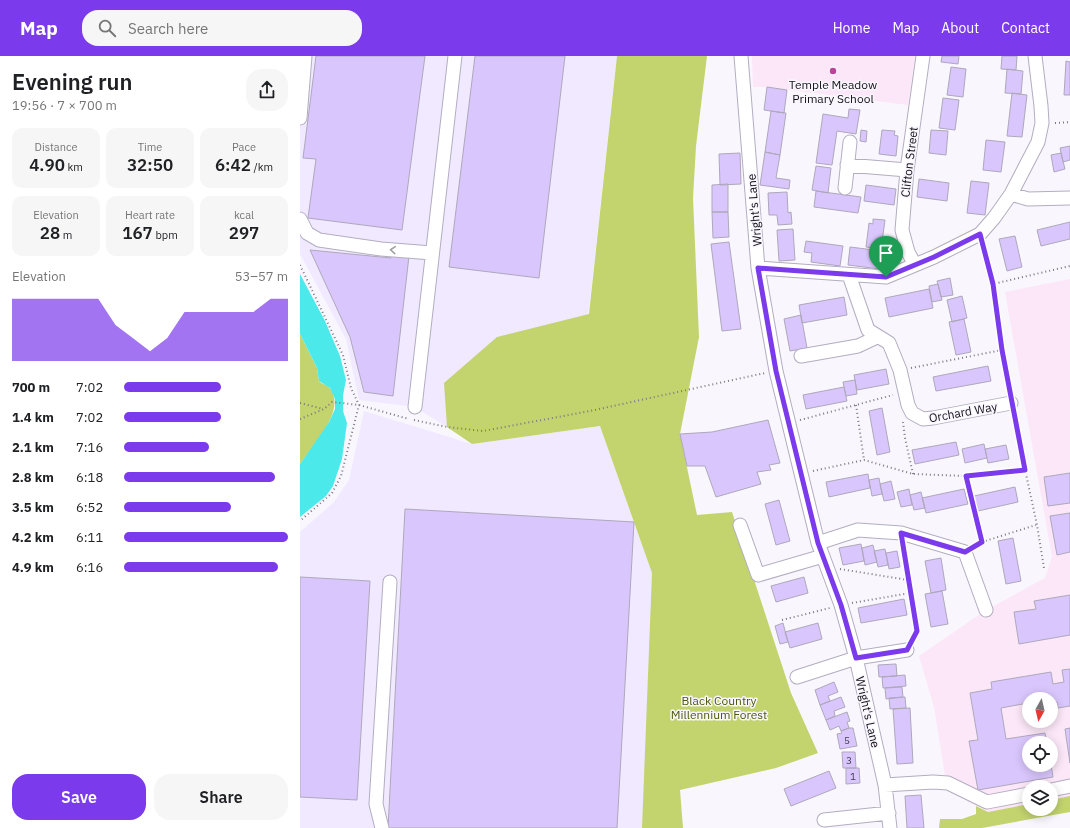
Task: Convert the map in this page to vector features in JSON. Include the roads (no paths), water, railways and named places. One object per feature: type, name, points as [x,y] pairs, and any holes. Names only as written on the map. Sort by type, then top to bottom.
[{"type":"street","points":[[300,118],[305,56]]},
{"type":"street","points":[[415,407],[455,56]]},
{"type":"street","name":"Wright's Lane","points":[[741,56],[758,268],[776,371],[818,543],[841,605],[856,658],[885,785],[890,828]]},
{"type":"street","name":"Clifton Street","points":[[915,265],[908,252],[902,230],[907,170],[922,56]]},
{"type":"street","points":[[758,268],[886,277],[980,234],[994,218],[1011,194],[1038,142],[1042,123],[1035,56]]},
{"type":"street","points":[[845,188],[850,142]]},
{"type":"street","points":[[847,165],[907,170]]},
{"type":"street","points":[[1011,194],[1028,199],[1070,198]]},
{"type":"street","points":[[300,219],[307,233],[319,240],[381,249],[432,253]]},
{"type":"street","name":"Orchard Way","points":[[849,275],[868,330],[889,343],[900,370],[908,405],[912,413],[923,419],[1011,403]]},
{"type":"street","points":[[801,356],[858,346],[877,336]]},
{"type":"street","points":[[740,525],[758,575],[825,562]]},
{"type":"street","points":[[818,543],[858,530],[901,533],[965,552],[986,610]]},
{"type":"street","points":[[382,828],[376,804],[390,582]]},
{"type":"street","points":[[797,676],[856,658],[907,650]]},
{"type":"street","points":[[885,785],[933,782],[948,783],[987,802],[1022,795]]},
{"type":"street","points":[[1058,789],[1070,786]]},
{"type":"street","points":[[824,820],[889,813]]},
{"type":"water","points":[[300,274],[325,321],[340,356],[346,380],[343,395],[343,411],[347,423],[342,459],[333,486],[326,496],[300,517],[300,464],[329,422],[335,409],[335,399],[330,388],[319,381],[317,368],[300,334]]},
{"type":"place","name":"Temple Meadow Primary School","points":[[833,71]]},
{"type":"park label","name":"Black Country Millennium Forest","points":[[719,707]]}]
